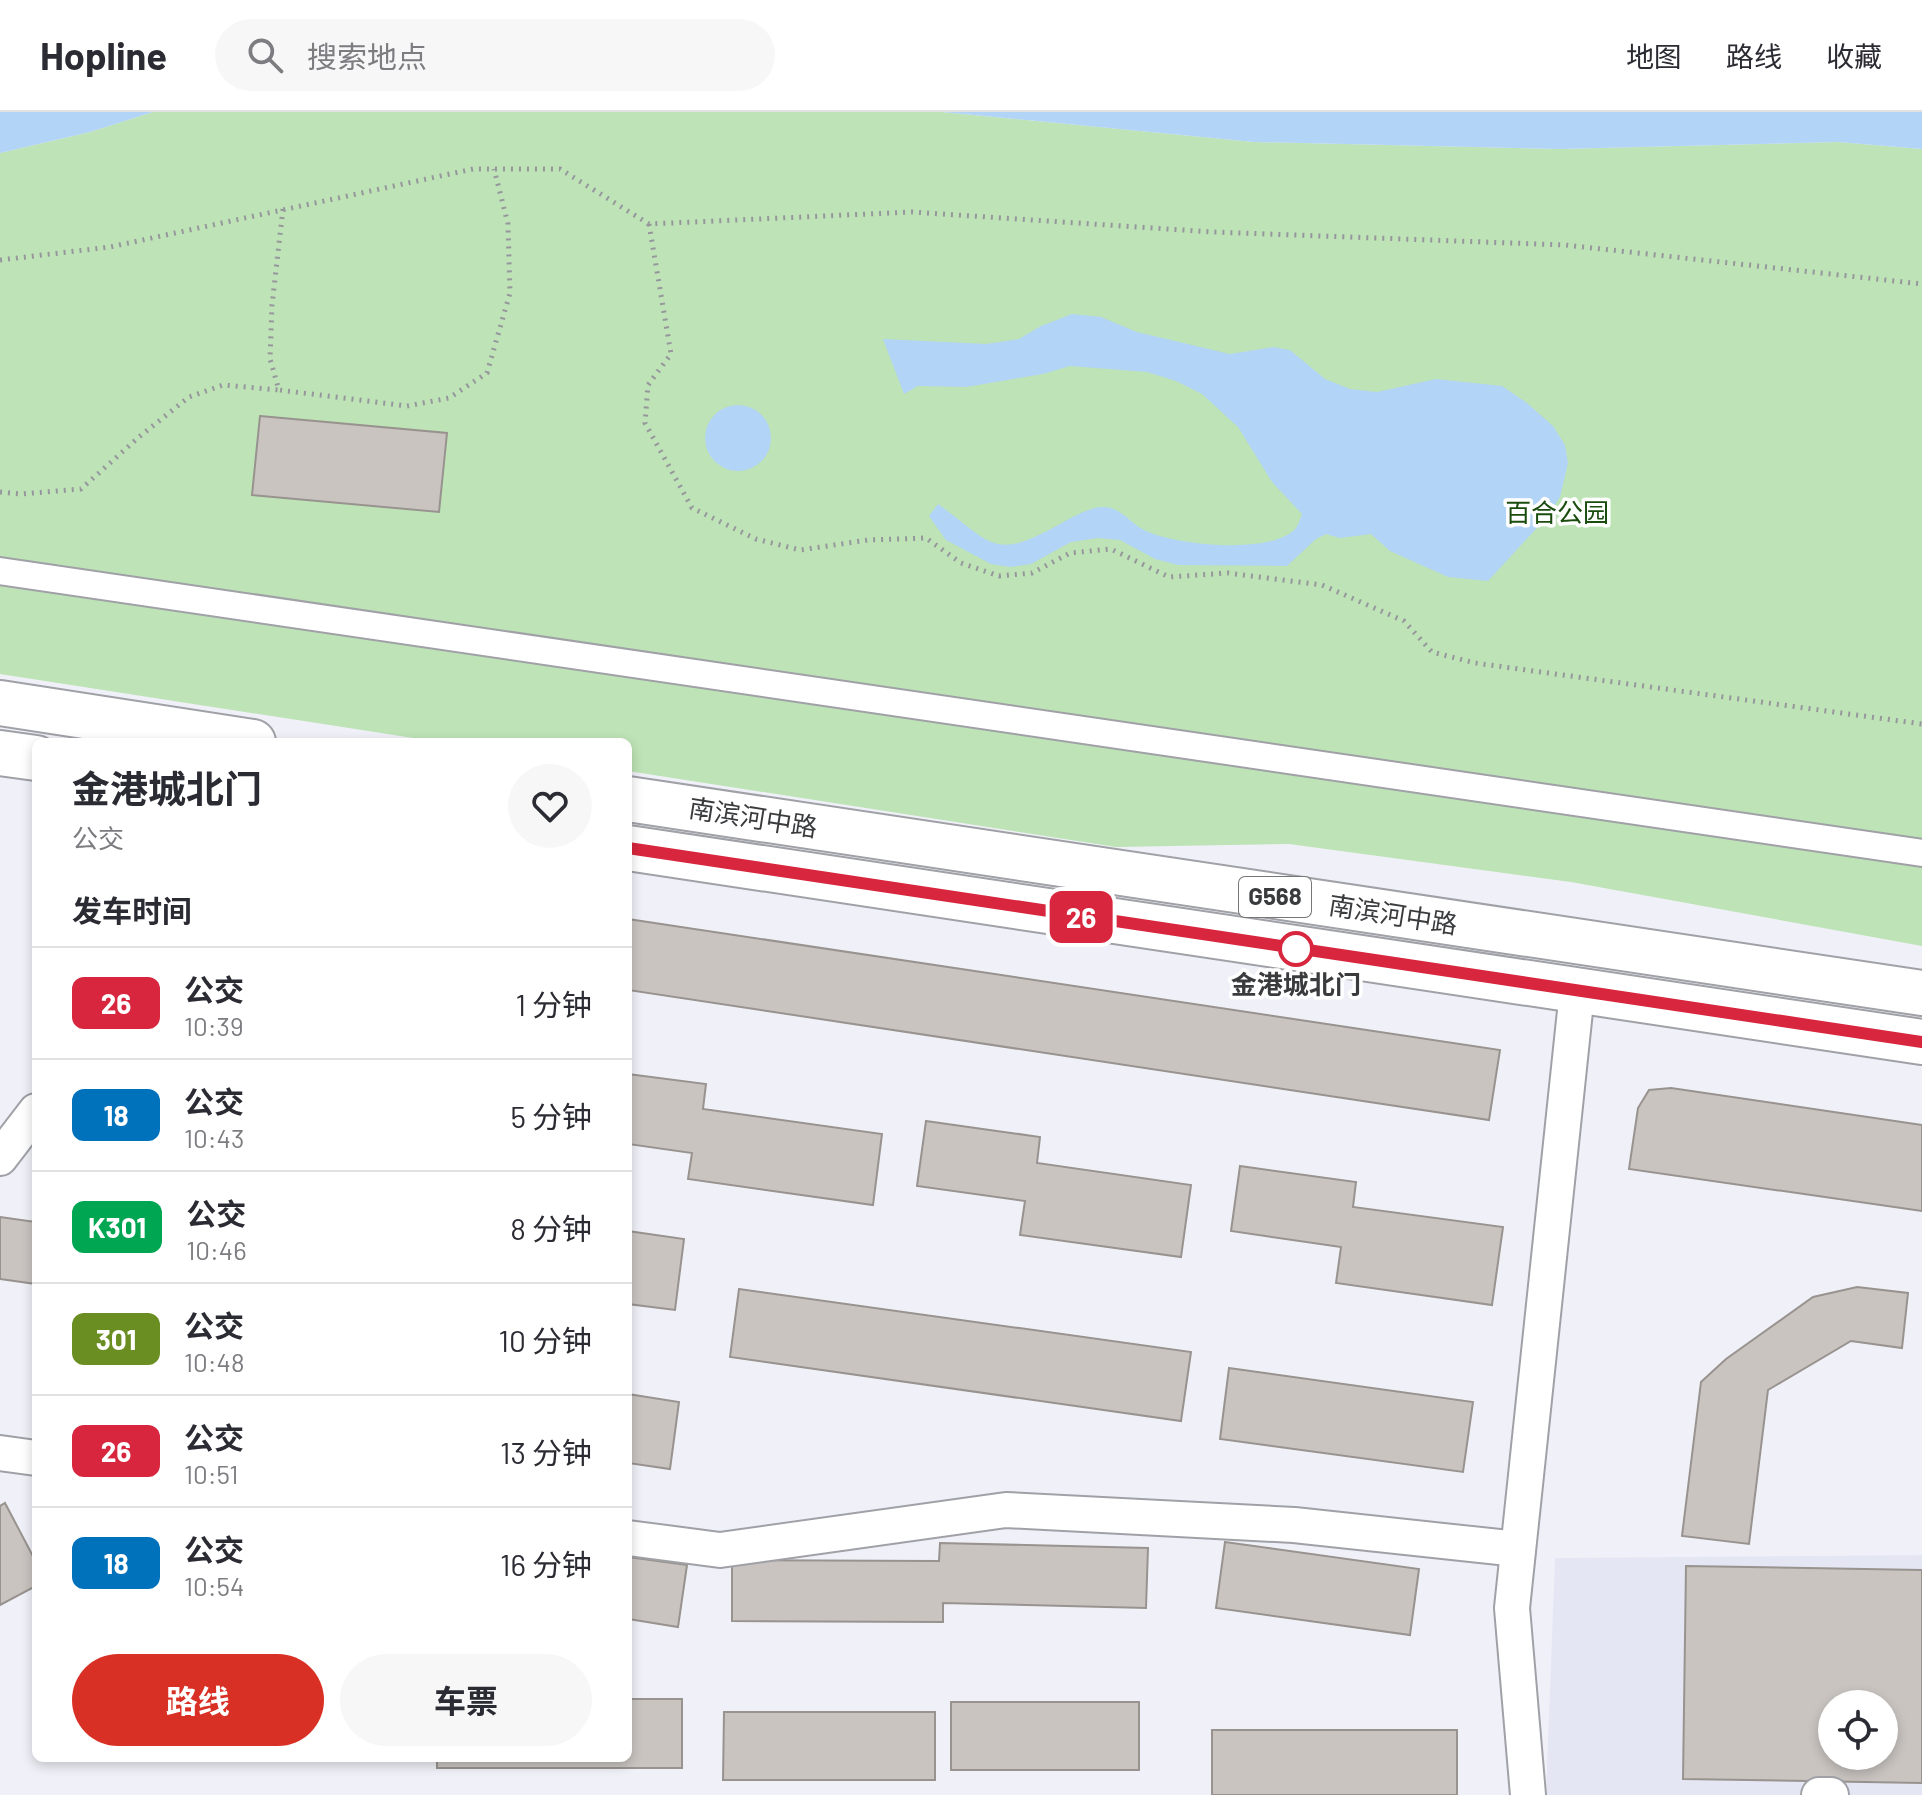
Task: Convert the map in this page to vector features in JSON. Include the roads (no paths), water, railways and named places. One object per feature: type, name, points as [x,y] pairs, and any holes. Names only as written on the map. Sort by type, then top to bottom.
[{"type":"highway","points":[[0,703],[227,738]]},
{"type":"highway","points":[[0,753],[32,757]]},
{"type":"highway","name":"南滨河中路","points":[[632,800],[1922,993]]},
{"type":"highway","name":"南滨河中路","points":[[632,849],[1922,1042]]},
{"type":"street","points":[[0,571],[1922,853]]},
{"type":"street","points":[[1528,1795],[1512,1608],[1577,992]]},
{"type":"street","points":[[0,1158],[32,1116]]},
{"type":"street","points":[[0,1453],[32,1457]]},
{"type":"street","points":[[632,1539],[720,1550],[1006,1510],[1294,1525],[1518,1549]]},
{"type":"street","points":[[1819,1795],[1831,1795]]},
{"type":"water","points":[[0,112],[153,112],[90,132],[0,153]]},
{"type":"water","points":[[942,112],[1922,112],[1922,149],[1838,142],[1560,149],[1254,142]]},
{"type":"water","points":[[1072,314],[1101,317],[1137,332],[1230,354],[1273,347],[1290,350],[1325,379],[1350,389],[1377,392],[1436,379],[1502,386],[1553,426],[1565,445],[1568,463],[1560,497],[1546,518],[1488,581],[1448,577],[1390,551],[1371,534],[1340,538],[1326,534],[1316,539],[1287,566],[1178,565],[1155,559],[1120,540],[1098,538],[1071,542],[1031,564],[1010,567],[991,564],[946,540],[929,516],[938,504],[981,537],[1004,545],[1035,537],[1084,512],[1102,507],[1120,512],[1144,530],[1158,535],[1220,545],[1264,543],[1281,538],[1295,529],[1302,514],[1272,482],[1238,427],[1202,394],[1176,381],[1147,372],[1070,366],[1043,374],[966,387],[918,386],[904,394],[883,339],[986,344],[1019,339]]},
{"type":"water","points":[[744,405],[762,414],[769,425],[769,451],[762,462],[751,469],[732,471],[719,466],[710,457],[705,432],[710,419],[719,410]]},
{"type":"place","name":"金港城北门","points":[[1296,949]]},
{"type":"park label","name":"百合公园","points":[[1557,513]]}]
